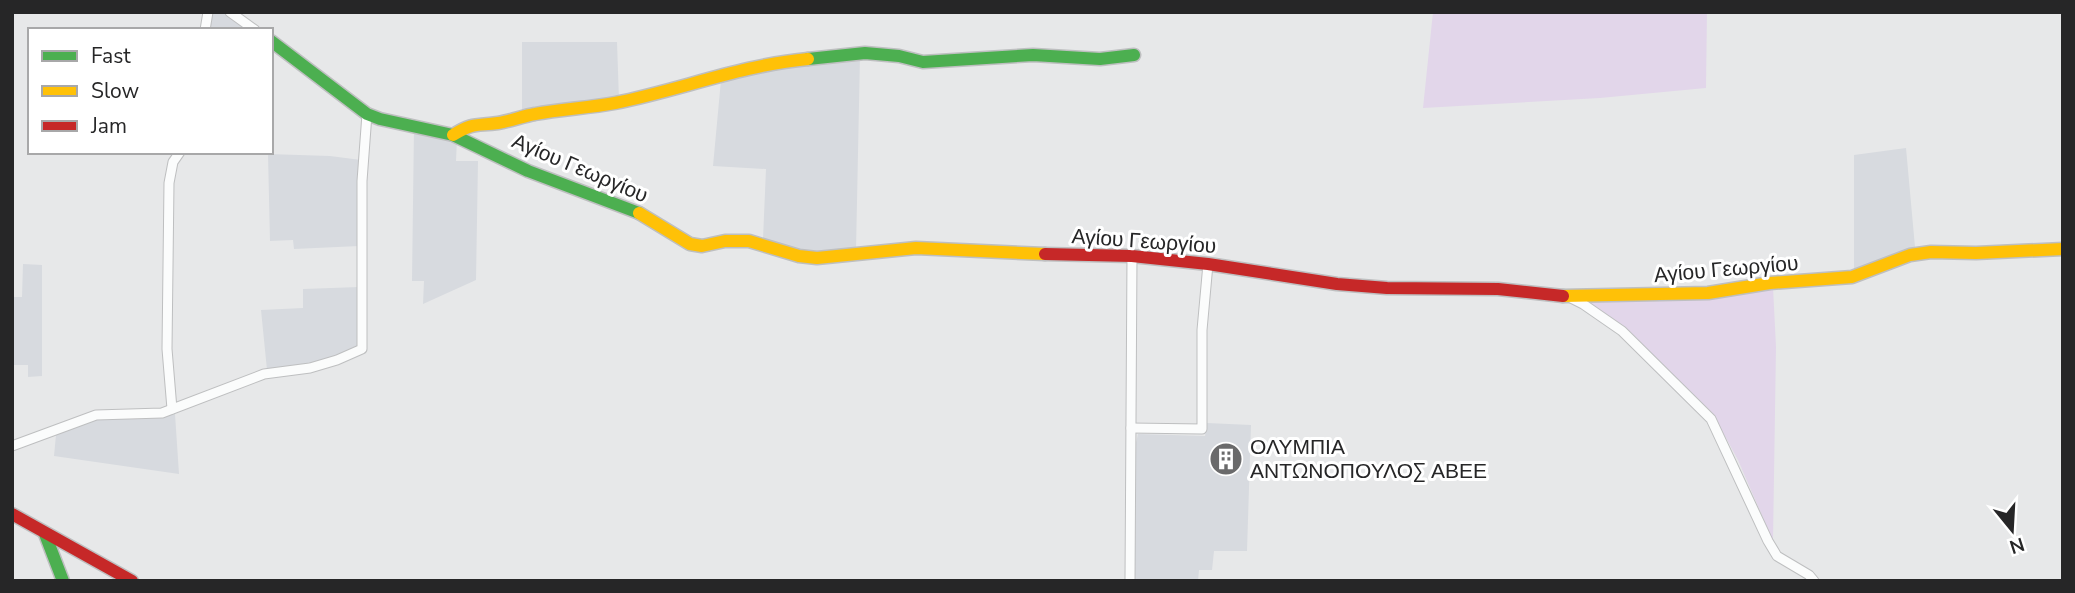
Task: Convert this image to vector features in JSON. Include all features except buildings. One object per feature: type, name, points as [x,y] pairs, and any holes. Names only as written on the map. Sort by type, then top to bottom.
[{"type":"street","points":[[230,12],[252,28]]},
{"type":"street","name":"Αγίου Γεωργίου","points":[[273,43],[367,114],[453,135],[528,171],[630,208],[690,244],[702,246],[726,241],[749,241],[799,256],[817,258],[916,248],[1132,256],[1208,264],[1337,284],[1387,288],[1497,289],[1567,296],[1708,293],[1770,283],[1852,278],[1910,255],[1931,252],[2063,249]]},
{"type":"street","points":[[453,135],[467,126],[481,122],[498,123],[556,110],[611,104],[701,83],[739,70],[784,61],[865,53],[899,55],[923,62],[1033,55],[1100,59],[1134,55]]},
{"type":"street","points":[[12,446],[96,415],[162,413],[264,374],[310,368],[362,349],[362,181],[367,114]]},
{"type":"street","points":[[172,409],[167,349],[169,183],[173,162],[179,154]]},
{"type":"street","points":[[1130,581],[1132,256]]},
{"type":"street","points":[[1130,428],[1202,429],[1202,330],[1208,264]]},
{"type":"street","points":[[1567,296],[1622,331],[1711,419],[1777,556],[1809,575],[1814,581]]},
{"type":"street","points":[[12,514],[132,581]]},
{"type":"street","points":[[45,534],[63,581]]},
{"type":"shaded area","points":[[213,12],[224,12],[246,28],[210,28]]},
{"type":"shaded area","points":[[1433,12],[1707,12],[1706,88],[1600,98],[1423,108]]},
{"type":"shaded area","points":[[522,42],[617,42],[619,100],[522,114]]},
{"type":"shaded area","points":[[860,56],[856,250],[794,250],[763,239],[766,169],[713,166],[721,80],[743,73]]},
{"type":"shaded area","points":[[414,127],[457,139],[456,161],[478,161],[476,280],[423,304],[424,281],[412,281]]},
{"type":"shaded area","points":[[1906,148],[1915,247],[1866,270],[1854,272],[1854,155]]},
{"type":"shaded area","points":[[268,154],[361,160],[359,246],[294,249],[293,240],[270,241]]},
{"type":"shaded area","points":[[23,264],[42,265],[42,376],[28,377],[28,365],[12,365],[12,297],[22,297]]},
{"type":"shaded area","points":[[359,287],[360,348],[311,365],[267,370],[261,310],[303,308],[303,289]]},
{"type":"shaded area","points":[[1773,287],[1776,347],[1773,541],[1738,460],[1713,414],[1586,302],[1707,299]]},
{"type":"shaded area","points":[[175,414],[179,474],[54,456],[56,435],[78,425],[94,420]]},
{"type":"shaded area","points":[[1207,423],[1251,425],[1247,551],[1214,551],[1212,570],[1199,570],[1198,581],[1134,581],[1135,447],[1138,434],[1205,436]]},
{"type":"traffic: fast","points":[[273,43],[367,114],[453,135],[528,171],[639,213]]},
{"type":"traffic: fast","points":[[808,59],[865,53],[899,56],[923,62],[1033,55],[1100,59],[1134,55]]},
{"type":"traffic: fast","points":[[45,534],[63,581]]},
{"type":"traffic: slow","points":[[453,135],[475,125],[615,103],[735,72],[808,59]]},
{"type":"traffic: slow","points":[[639,213],[690,244],[702,246],[725,241],[749,241],[799,256],[817,258],[916,248],[1045,254]]},
{"type":"traffic: slow","points":[[1563,296],[1708,293],[1770,283],[1852,277],[1910,255],[1931,252],[2063,249]]},
{"type":"traffic: jam","points":[[1045,254],[1132,256],[1208,264],[1337,284],[1387,288],[1498,289],[1563,296]]},
{"type":"traffic: jam","points":[[12,514],[132,581]]},
{"type":"place","name":"ΟΛΥΜΠΙΑ ΑΝΤΩΝΟΠΟΥΛΟΣ ΑΒΕΕ","points":[[1226,459]]}]
